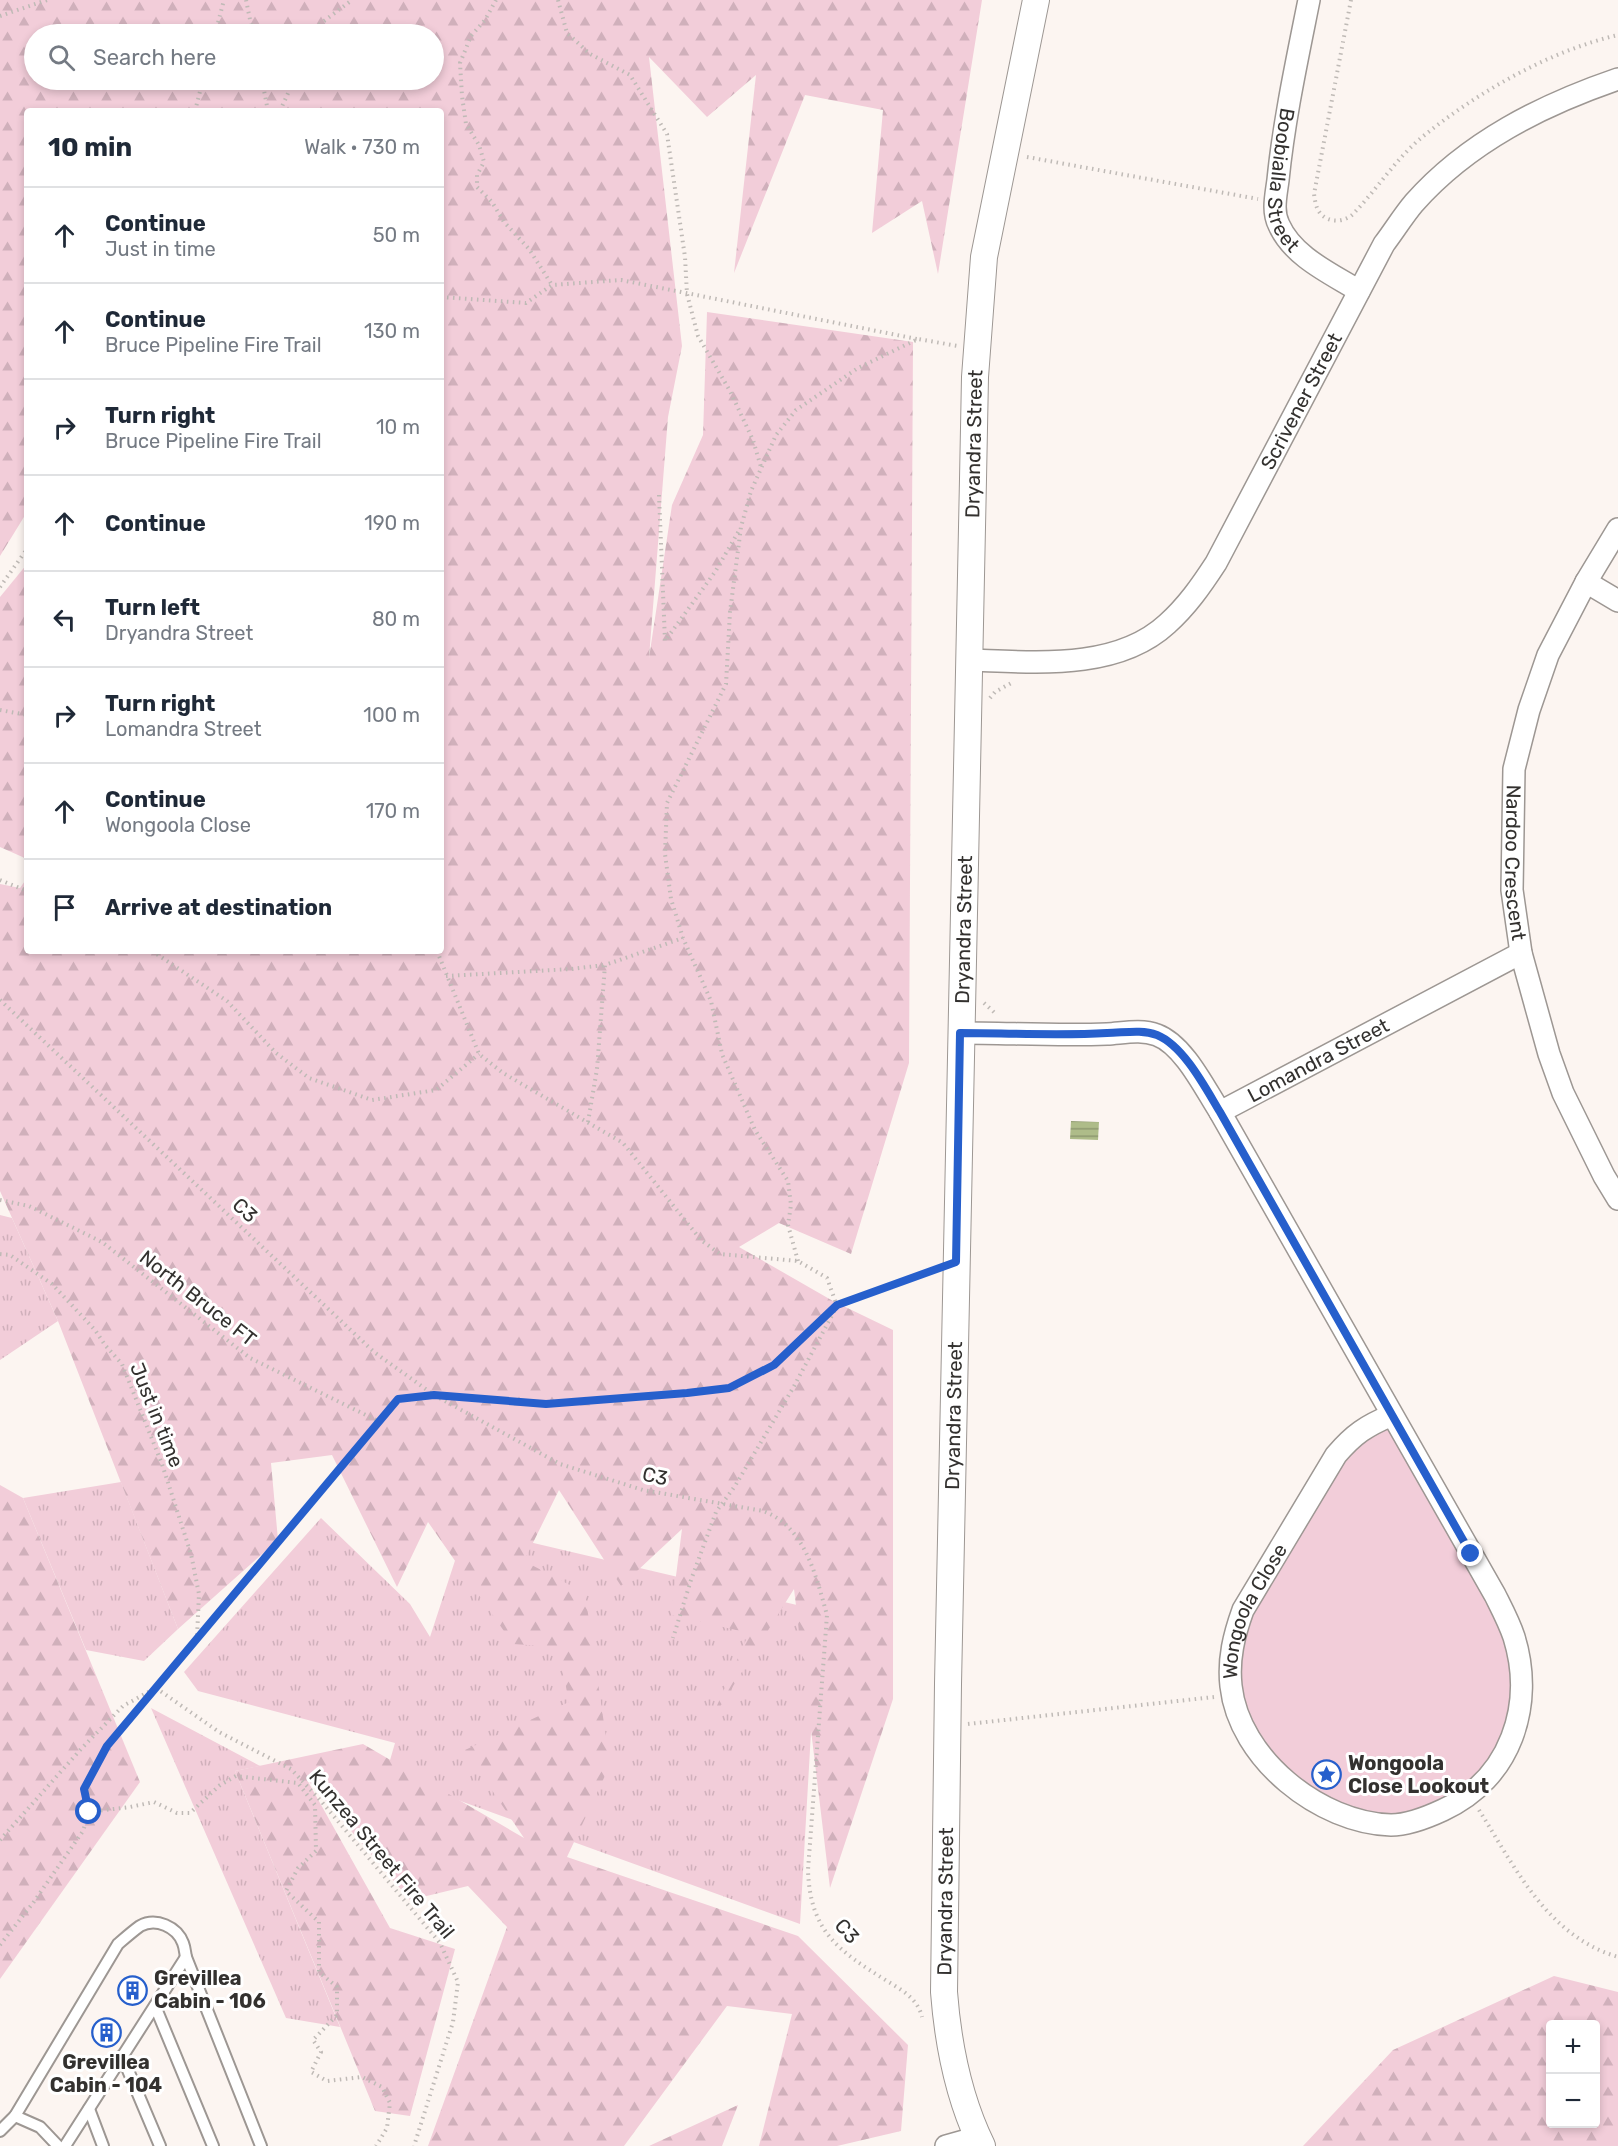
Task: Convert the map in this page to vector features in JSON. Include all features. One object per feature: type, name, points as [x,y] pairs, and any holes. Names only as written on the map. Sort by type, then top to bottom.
[{"type":"street","name":"Dryandra Street","points":[[980,2142],[957,2072],[947,2031],[944,1992],[960,1033],[977,348],[984,257],[1036,0]]},
{"type":"street","name":"Boobialla Street","points":[[1309,0],[1280,155],[1274,204],[1279,225],[1290,242],[1304,256],[1359,291]]},
{"type":"street","name":"Scrivener Street","points":[[969,660],[1065,662],[1100,656],[1136,645],[1166,626],[1194,596],[1216,563],[1384,244],[1414,203],[1455,165],[1496,134],[1541,110],[1618,79]]},
{"type":"street","name":"Nardoo Crescent","points":[[1618,529],[1586,582],[1548,655],[1529,710],[1514,769],[1512,890],[1521,953],[1563,1093],[1604,1176],[1618,1199]]},
{"type":"street","points":[[1586,582],[1618,601]]},
{"type":"street","name":"Lomandra Street","points":[[1220,1112],[1521,953]]},
{"type":"street","points":[[960,1033],[1107,1034],[1135,1031],[1158,1035],[1182,1055],[1220,1112]]},
{"type":"street","name":"Wongoola Close","points":[[1220,1112],[1392,1415],[1506,1616],[1514,1637],[1520,1662],[1522,1687],[1520,1713],[1513,1737],[1499,1762],[1482,1784],[1457,1804],[1426,1818],[1393,1825],[1361,1821],[1329,1810],[1304,1796],[1266,1761],[1250,1738],[1238,1713],[1233,1695],[1231,1660],[1234,1635],[1243,1610],[1336,1455],[1352,1437],[1371,1424],[1392,1415]]},
{"type":"street","points":[[946,2146],[980,2142]]},
{"type":"lane","points":[[0,2132],[15,2116],[118,1944],[141,1925],[156,1922],[177,1933],[183,1943],[186,1957],[261,2146]]},
{"type":"lane","points":[[65,2146],[186,1957]]},
{"type":"lane","points":[[155,2006],[213,2146]]},
{"type":"lane","points":[[122,2056],[160,2146]]},
{"type":"lane","points":[[89,2109],[104,2146]]},
{"type":"lane","points":[[15,2116],[40,2127],[58,2146]]},
{"type":"path","points":[[0,16],[47,0]]},
{"type":"path","points":[[218,24],[224,0]]},
{"type":"path","points":[[246,0],[251,24]]},
{"type":"path","points":[[320,24],[352,0]]},
{"type":"path","points":[[496,0],[471,36],[460,63],[466,124],[479,145],[484,162],[477,175],[477,187],[492,202],[504,222],[529,249],[552,285]]},
{"type":"path","points":[[558,0],[567,33],[590,54],[630,75],[666,134],[682,235],[687,294],[699,336],[730,390],[753,440],[761,468]]},
{"type":"path","points":[[1351,0],[1314,194],[1321,214],[1326,218],[1341,221],[1349,219],[1420,139],[1462,109],[1525,69],[1562,53],[1618,35]]},
{"type":"path","points":[[196,108],[200,90]]},
{"type":"path","points":[[264,90],[267,108]]},
{"type":"path","points":[[281,108],[289,90]]},
{"type":"path","points":[[1020,156],[1255,199],[1275,198]]},
{"type":"path","points":[[444,297],[526,303],[552,285],[621,280],[918,339],[977,348]]},
{"type":"path","points":[[798,1261],[788,1225],[791,1205],[788,1181],[755,1130],[722,1054],[711,1001],[683,938],[671,899],[665,854],[667,803],[726,684],[730,612],[741,527],[751,491],[776,435],[796,410],[858,368],[918,339]]},
{"type":"path","points":[[659,495],[665,641],[715,572],[741,527]]},
{"type":"path","points":[[0,587],[24,553]]},
{"type":"path","points":[[0,710],[24,714]]},
{"type":"path","points":[[0,880],[24,890]]},
{"type":"path","points":[[446,976],[605,965],[683,938]]},
{"type":"path","points":[[156,954],[227,1001],[276,1053],[309,1078],[372,1100],[436,1090],[479,1054]]},
{"type":"path","points":[[438,954],[479,1054],[503,1073],[623,1143],[701,1240],[720,1254],[798,1261],[827,1278],[837,1305],[793,1388],[735,1486],[716,1512],[673,1638]]},
{"type":"path","points":[[588,1122],[597,1069],[605,965]]},
{"type":"path","name":"C3","points":[[0,1000],[374,1352],[434,1395],[560,1464],[643,1490],[763,1511],[787,1524],[799,1539],[819,1587],[827,1615],[808,1870],[812,1902],[825,1932],[835,1944],[847,1955],[905,1992],[918,2006],[924,2023]]},
{"type":"path","name":"North Bruce FT","points":[[0,1200],[30,1206],[102,1242],[250,1358],[378,1421]]},
{"type":"path","name":"Just in time","points":[[0,1254],[10,1255],[52,1284],[95,1330],[122,1364],[162,1464],[191,1554],[199,1594],[197,1638]]},
{"type":"path","points":[[0,1945],[33,1903],[83,1831],[89,1812],[84,1789],[107,1746],[398,1399],[434,1395],[546,1404],[729,1388],[774,1365],[837,1305],[956,1262]]},
{"type":"path","points":[[0,1840],[81,1749],[123,1706],[156,1688]]},
{"type":"path","name":"Kunzea Street Fire Trail","points":[[156,1688],[219,1732],[291,1769],[321,1801],[440,1943],[458,1982],[453,2022],[414,2146]]},
{"type":"path","points":[[962,1724],[1233,1695]]},
{"type":"path","points":[[89,1812],[154,1802],[177,1813],[190,1813],[219,1785],[236,1776],[298,1783],[315,1805],[316,1851],[298,1868],[286,1891],[319,1922],[319,1971],[337,1987],[337,2015],[313,2040],[321,2052],[311,2072],[327,2081],[363,2077],[382,2087],[390,2103],[387,2128],[376,2146]]},
{"type":"path","points":[[1469,1794],[1545,1910],[1562,1926],[1607,1954],[1618,1957]]},
{"type":"green space","points":[[0,0],[982,0],[938,274],[922,201],[872,233],[883,110],[805,95],[734,273],[756,75],[707,117],[649,57],[682,346],[668,417],[649,658],[672,505],[703,435],[707,312],[913,342],[909,1063],[851,1254],[779,1223],[739,1247],[833,1301],[893,1330],[893,1699],[830,1888],[794,1589],[708,1726],[749,1633],[671,1615],[682,1529],[621,1586],[559,1490],[524,1561],[585,1593],[610,1765],[567,1857],[798,1936],[908,2045],[901,2131],[837,2146],[759,2146],[792,2014],[727,2006],[624,2146],[428,2146],[507,1927],[468,1886],[410,1900],[306,1778],[390,1928],[455,1949],[410,2116],[375,2111],[235,1771],[363,1744],[524,1838],[465,1750],[569,1702],[558,1647],[513,1644],[428,1522],[397,1587],[332,1455],[271,1463],[278,1540],[178,1629],[58,1321],[0,1191],[0,884],[20,888],[24,882],[24,954],[444,954],[444,108],[24,108],[24,517],[0,556]]},
{"type":"green space","points":[[24,568],[24,858],[0,847],[0,597]]},
{"type":"green space","points":[[0,1215],[12,1218],[58,1321],[0,1360]]},
{"type":"green space","points":[[1392,1415],[1495,1595],[1522,1687],[1482,1784],[1393,1825],[1304,1796],[1238,1713],[1234,1635],[1336,1455]]},
{"type":"green space","points":[[121,1482],[178,1629],[144,1661],[86,1650],[23,1498]]},
{"type":"green space","points":[[0,1485],[23,1498],[140,1782],[0,1979]]},
{"type":"green space","points":[[321,1518],[410,1604],[430,1637],[466,1527],[818,1610],[800,1924],[386,1774],[395,1743],[198,1691],[184,1672]]},
{"type":"green space","points":[[151,1708],[260,1766],[235,1771],[340,2027],[286,2018]]},
{"type":"green space","points":[[1554,1976],[1618,1992],[1618,2146],[1303,2146],[1393,2050]]},
{"type":"green space","points":[[738,2105],[722,2146],[649,2146]]},
{"type":"shaded area","points":[[1071,1121],[1099,1122],[1098,1140],[1070,1139]]},
{"type":"place","name":"Wongoola Close Lookout","points":[[1327,1775]]},
{"type":"place","name":"Grevillea Cabin - 106","points":[[133,1990]]},
{"type":"place","name":"Grevillea Cabin - 104","points":[[106,2032]]},
{"type":"route","points":[[89,1812],[84,1789],[107,1746],[398,1399],[434,1395],[546,1404],[729,1388],[774,1365],[837,1305],[956,1262],[960,1033],[1107,1034],[1135,1031],[1158,1035],[1176,1048],[1194,1070],[1220,1112],[1471,1554]]}]
